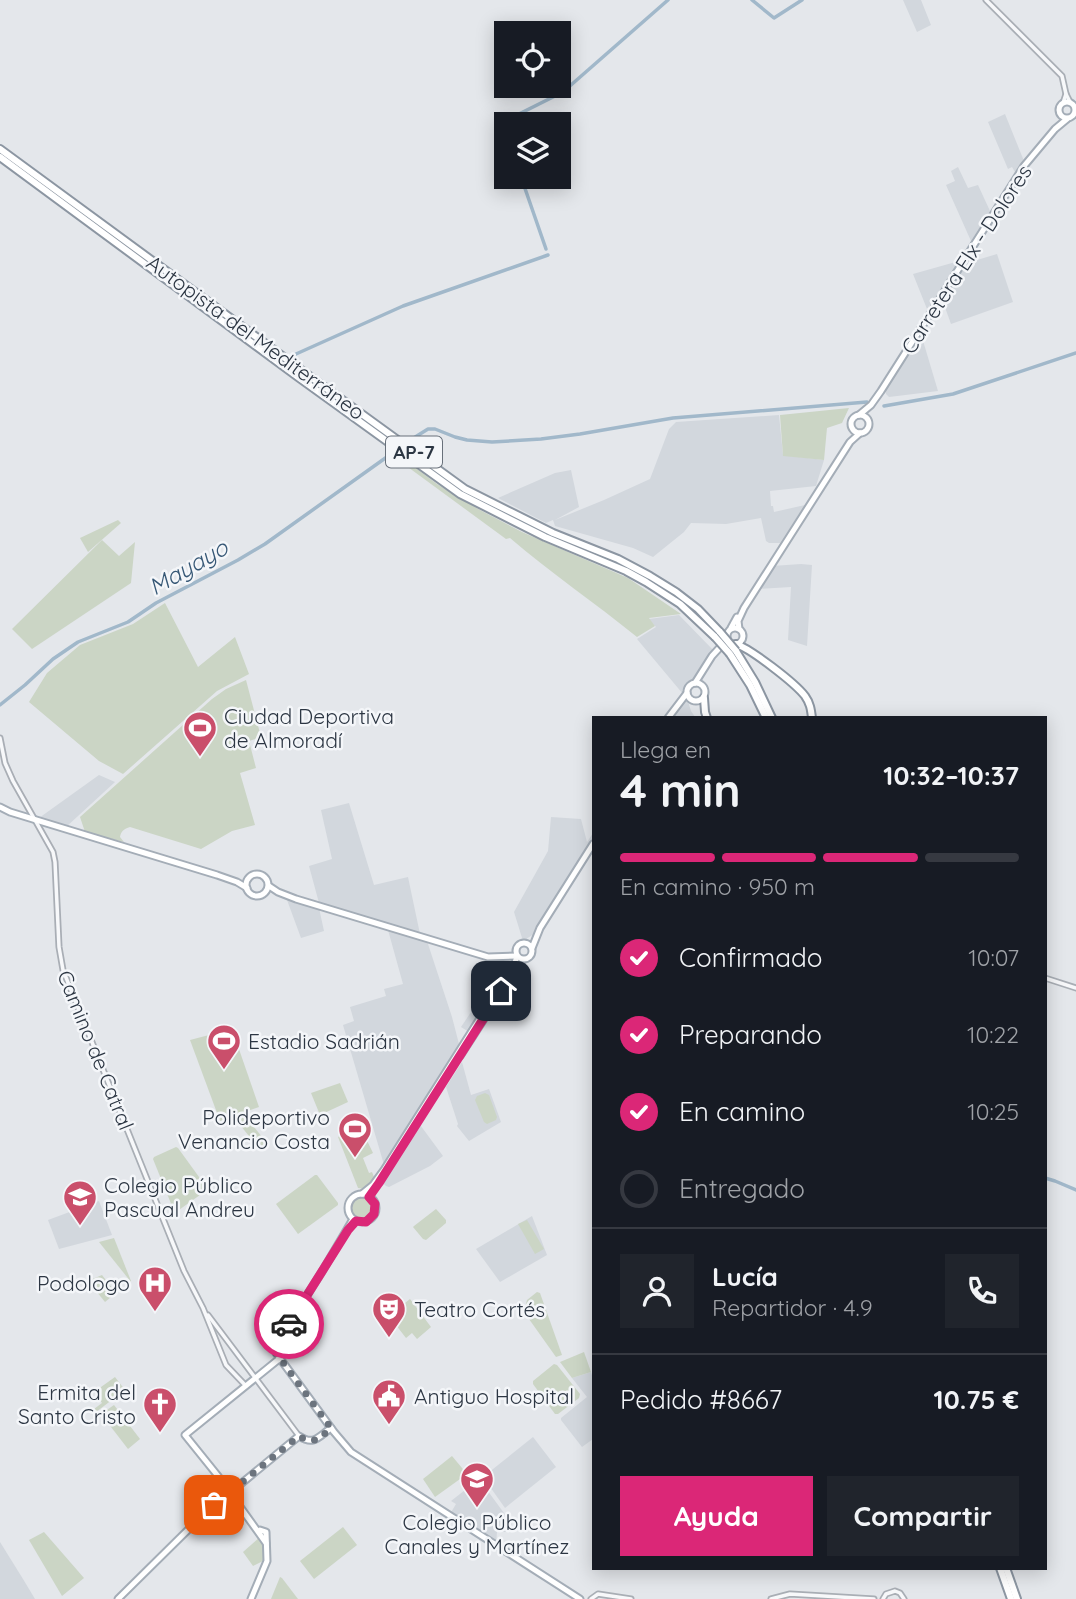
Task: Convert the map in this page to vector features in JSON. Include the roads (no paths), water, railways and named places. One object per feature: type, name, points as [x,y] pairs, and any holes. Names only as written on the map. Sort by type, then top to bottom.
[{"type":"highway","name":"Autopista del Mediterráneo","points":[[0,149],[465,489],[553,533],[618,559],[650,576],[698,609],[718,634]]},
{"type":"highway","name":"Autopista del Mediterráneo","points":[[0,157],[460,494],[545,537],[636,576],[680,604],[734,645],[755,682],[769,716]]},
{"type":"highway","name":"Autopista del Mediterráneo","points":[[734,645],[768,716]]},
{"type":"highway","points":[[734,645],[749,649],[803,694],[810,705],[812,716]]},
{"type":"highway","points":[[704,698],[706,715]]},
{"type":"highway","points":[[693,701],[706,715]]},
{"type":"highway","points":[[1001,1570],[1011,1599]]},
{"type":"highway","points":[[1007,1570],[1017,1599]]},
{"type":"main road","name":"Carretera Elx - Dolores","points":[[859,415],[871,405],[1024,166],[1055,129],[1067,119],[1072,108],[1059,108],[1060,115],[1055,129]]},
{"type":"main road","points":[[1060,115],[1067,119]]},
{"type":"main road","name":"Carretera Elx - Dolores","points":[[868,421],[880,391]]},
{"type":"main road","points":[[672,716],[690,685],[695,683],[712,656],[734,645],[743,633],[739,629],[738,621],[744,608],[846,449],[867,429],[868,421],[864,417],[854,417],[850,438],[727,632],[734,645]]},
{"type":"main road","points":[[852,430],[860,433]]},
{"type":"main road","points":[[732,628],[739,629]]},
{"type":"main road","points":[[673,716],[682,705],[704,698],[705,675],[711,664],[720,652],[734,645]]},
{"type":"main road","points":[[695,683],[703,685]]},
{"type":"main road","points":[[687,693],[693,701]]},
{"type":"main road","points":[[0,807],[217,875],[237,882],[253,895],[296,899]]},
{"type":"main road","points":[[268,886],[296,899],[476,953],[518,955],[527,958],[531,955],[540,928],[592,846]]},
{"type":"main road","points":[[217,875],[243,879],[262,875],[268,886],[264,894]]},
{"type":"main road","points":[[247,888],[249,878]]},
{"type":"main road","points":[[366,1196],[518,955],[519,944],[526,943],[540,928]]},
{"type":"main road","points":[[526,943],[532,948]]},
{"type":"main road","points":[[366,1196],[375,1204],[374,1214],[366,1222],[354,1220],[348,1212],[348,1205],[354,1197],[366,1196]]},
{"type":"main road","points":[[354,1220],[275,1348],[279,1359],[351,1452],[580,1599]]},
{"type":"main road","points":[[266,1543],[186,1435],[279,1359]]},
{"type":"main road","points":[[118,1599],[229,1492],[299,1436],[306,1441],[314,1441],[331,1428]]},
{"type":"main road","points":[[251,1599],[267,1561],[266,1532],[258,1530]]},
{"type":"street","points":[[986,0],[1062,76],[1072,108]]},
{"type":"street","name":"Camino de Catral","points":[[0,738],[5,763],[53,852],[62,970],[184,1270],[204,1311]]},
{"type":"street","points":[[19,814],[25,804]]},
{"type":"street","points":[[1047,978],[1076,988]]},
{"type":"street","points":[[204,1311],[299,1436]]},
{"type":"street","points":[[204,1311],[226,1365],[246,1386]]},
{"type":"street","points":[[771,1599],[790,1594],[875,1599],[895,1591],[904,1599]]},
{"type":"street","points":[[591,1599],[598,1594],[631,1599]]},
{"type":"street","points":[[810,1595],[846,1599]]},
{"type":"waterway","points":[[523,112],[563,92],[668,0]]},
{"type":"waterway","points":[[752,0],[774,18],[802,0]]},
{"type":"waterway","points":[[525,189],[546,249]]},
{"type":"waterway","points":[[296,354],[403,306],[548,255]]},
{"type":"waterway","points":[[884,406],[953,394],[1076,353]]},
{"type":"waterway","points":[[412,439],[428,429],[467,440],[492,442],[541,439],[673,418],[867,402]]},
{"type":"waterway","name":"Mayayo","points":[[0,705],[53,659],[78,642],[128,622],[156,603],[265,544],[391,454]]},
{"type":"waterway","points":[[1047,1179],[1076,1190]]},
{"type":"place","name":"Ciudad Deportiva de Almoradí","points":[[200,758]]},
{"type":"place","name":"Estadio Sadrián","points":[[224,1071]]},
{"type":"place","name":"Polideportivo Venancio Costa","points":[[355,1159]]},
{"type":"place","name":"Colegio Público Pascual Andreu","points":[[80,1227]]},
{"type":"place","name":"Podologo","points":[[155,1313]]},
{"type":"place","name":"Teatro Cortés","points":[[389,1339]]},
{"type":"place","name":"Antiguo Hospital","points":[[389,1426]]},
{"type":"place","name":"Ermita del Santo Cristo","points":[[160,1434]]},
{"type":"place","name":"Colegio Público Canales y Martínez","points":[[477,1509]]}]
